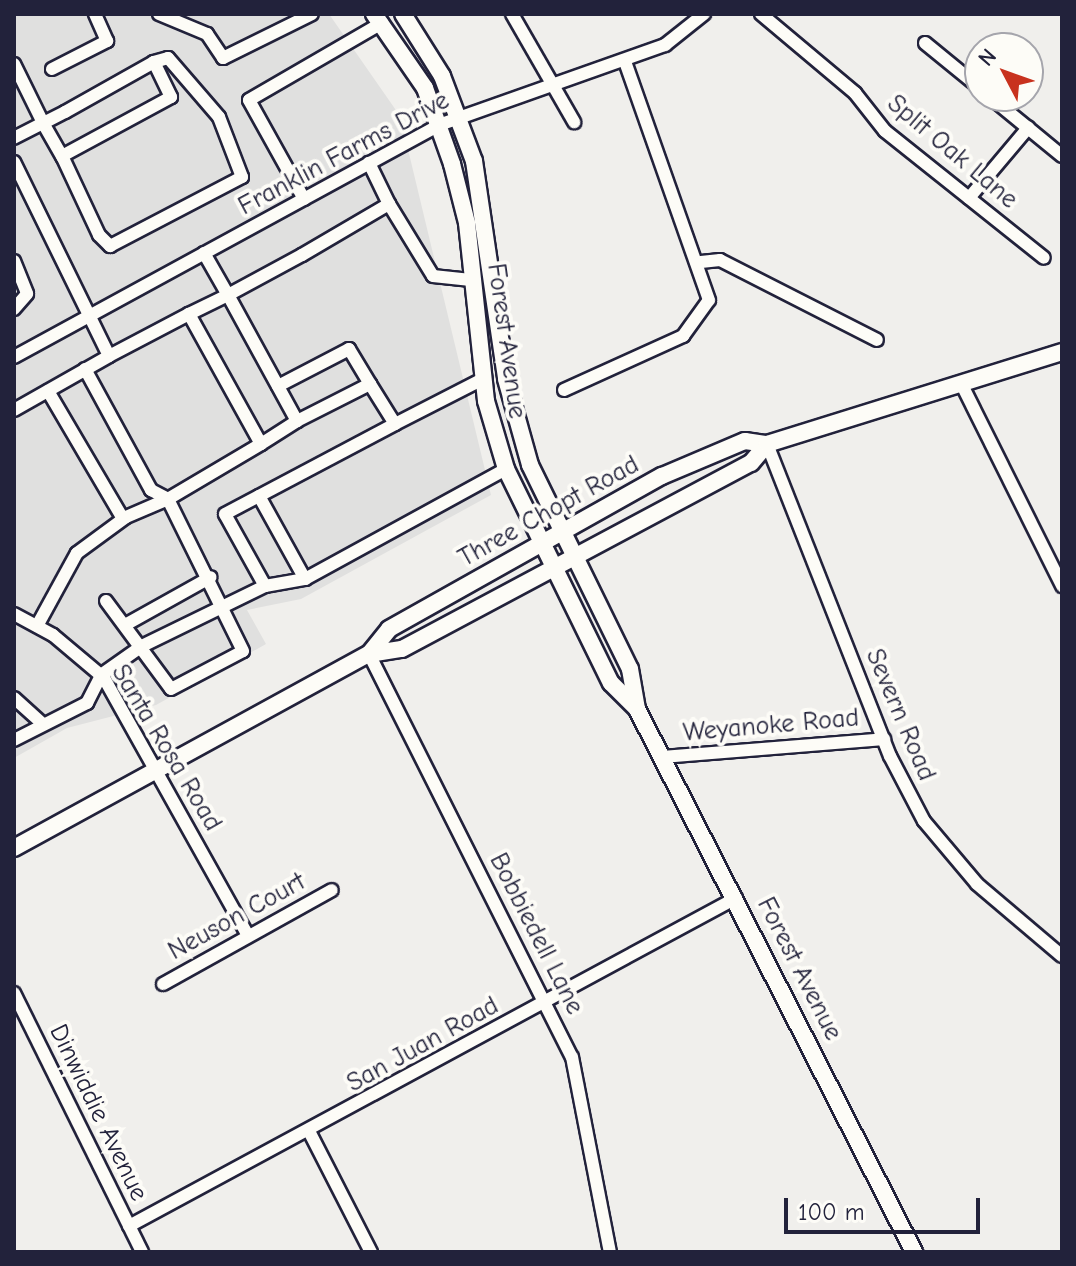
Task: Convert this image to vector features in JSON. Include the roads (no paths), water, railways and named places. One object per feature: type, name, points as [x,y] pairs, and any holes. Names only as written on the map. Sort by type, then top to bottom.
[{"type":"main road","name":"Forest Avenue","points":[[403,14],[459,116],[485,210],[513,409],[561,532],[630,669],[637,709]]},
{"type":"main road","name":"Forest Avenue","points":[[378,18],[425,88],[467,223],[483,379],[506,469],[611,683],[637,709],[914,1252]]},
{"type":"main road","name":"Three Chopt Road","points":[[369,654],[389,629],[540,543],[701,458],[745,441],[767,444],[1062,352]]},
{"type":"main road","name":"Three Chopt Road","points":[[14,848],[369,654],[402,649],[572,554],[751,463],[767,444]]},
{"type":"street","points":[[52,69],[107,41],[95,14]]},
{"type":"street","points":[[159,14],[207,34],[223,58],[312,14]]},
{"type":"street","points":[[512,14],[559,85],[574,122]]},
{"type":"street","name":"Franklin Farms Drive","points":[[14,357],[439,125],[665,45],[704,14]]},
{"type":"street","name":"Split Oak Lane","points":[[761,14],[855,93],[885,131],[1044,258]]},
{"type":"street","points":[[304,199],[249,100],[378,18]]},
{"type":"street","points":[[925,43],[964,75]]},
{"type":"street","points":[[14,64],[43,123],[110,246],[242,177],[219,117],[190,79],[168,58],[154,62],[43,123],[14,138]]},
{"type":"street","points":[[564,390],[691,331],[709,300],[701,262],[625,61]]},
{"type":"street","points":[[62,156],[171,97],[154,62]]},
{"type":"street","points":[[1008,112],[1062,156]]},
{"type":"street","points":[[969,198],[1028,128]]},
{"type":"street","points":[[14,162],[109,356]]},
{"type":"street","points":[[369,163],[389,204],[433,276],[471,280]]},
{"type":"street","points":[[14,410],[389,204]]},
{"type":"street","points":[[204,253],[297,421]]},
{"type":"street","points":[[701,262],[720,260],[877,340]]},
{"type":"street","points":[[14,261],[27,294],[14,309]]},
{"type":"street","points":[[189,314],[261,444]]},
{"type":"street","points":[[278,386],[349,349],[395,424]]},
{"type":"street","points":[[85,369],[151,490],[168,499],[224,601],[243,651],[179,689],[106,601]]},
{"type":"street","points":[[265,586],[225,514],[483,379]]},
{"type":"street","points":[[961,383],[1062,586]]},
{"type":"street","points":[[37,626],[77,553],[123,519],[168,499],[297,421],[370,384]]},
{"type":"street","points":[[48,391],[123,519]]},
{"type":"street","name":"Severn Road","points":[[767,444],[884,739],[937,840],[1062,956]]},
{"type":"street","points":[[14,740],[41,722],[87,703],[101,675],[142,646],[224,601],[265,586],[305,579],[506,469]]},
{"type":"street","points":[[259,496],[305,579]]},
{"type":"street","points":[[125,625],[211,577]]},
{"type":"street","name":"Santa Rosa Road","points":[[14,614],[37,626],[101,675],[248,936]]},
{"type":"street","name":"Bobbiedell Lane","points":[[369,654],[545,1002],[582,1090],[592,1190],[610,1252]]},
{"type":"street","points":[[14,698],[41,722]]},
{"type":"street","name":"Weyanoke Road","points":[[662,757],[884,739]]},
{"type":"street","name":"Neuson Court","points":[[163,984],[332,890]]},
{"type":"street","name":"San Juan Road","points":[[129,1226],[310,1133],[736,898]]},
{"type":"street","name":"Dinwiddie Avenue","points":[[14,993],[142,1252]]},
{"type":"street","points":[[310,1133],[371,1252]]}]
